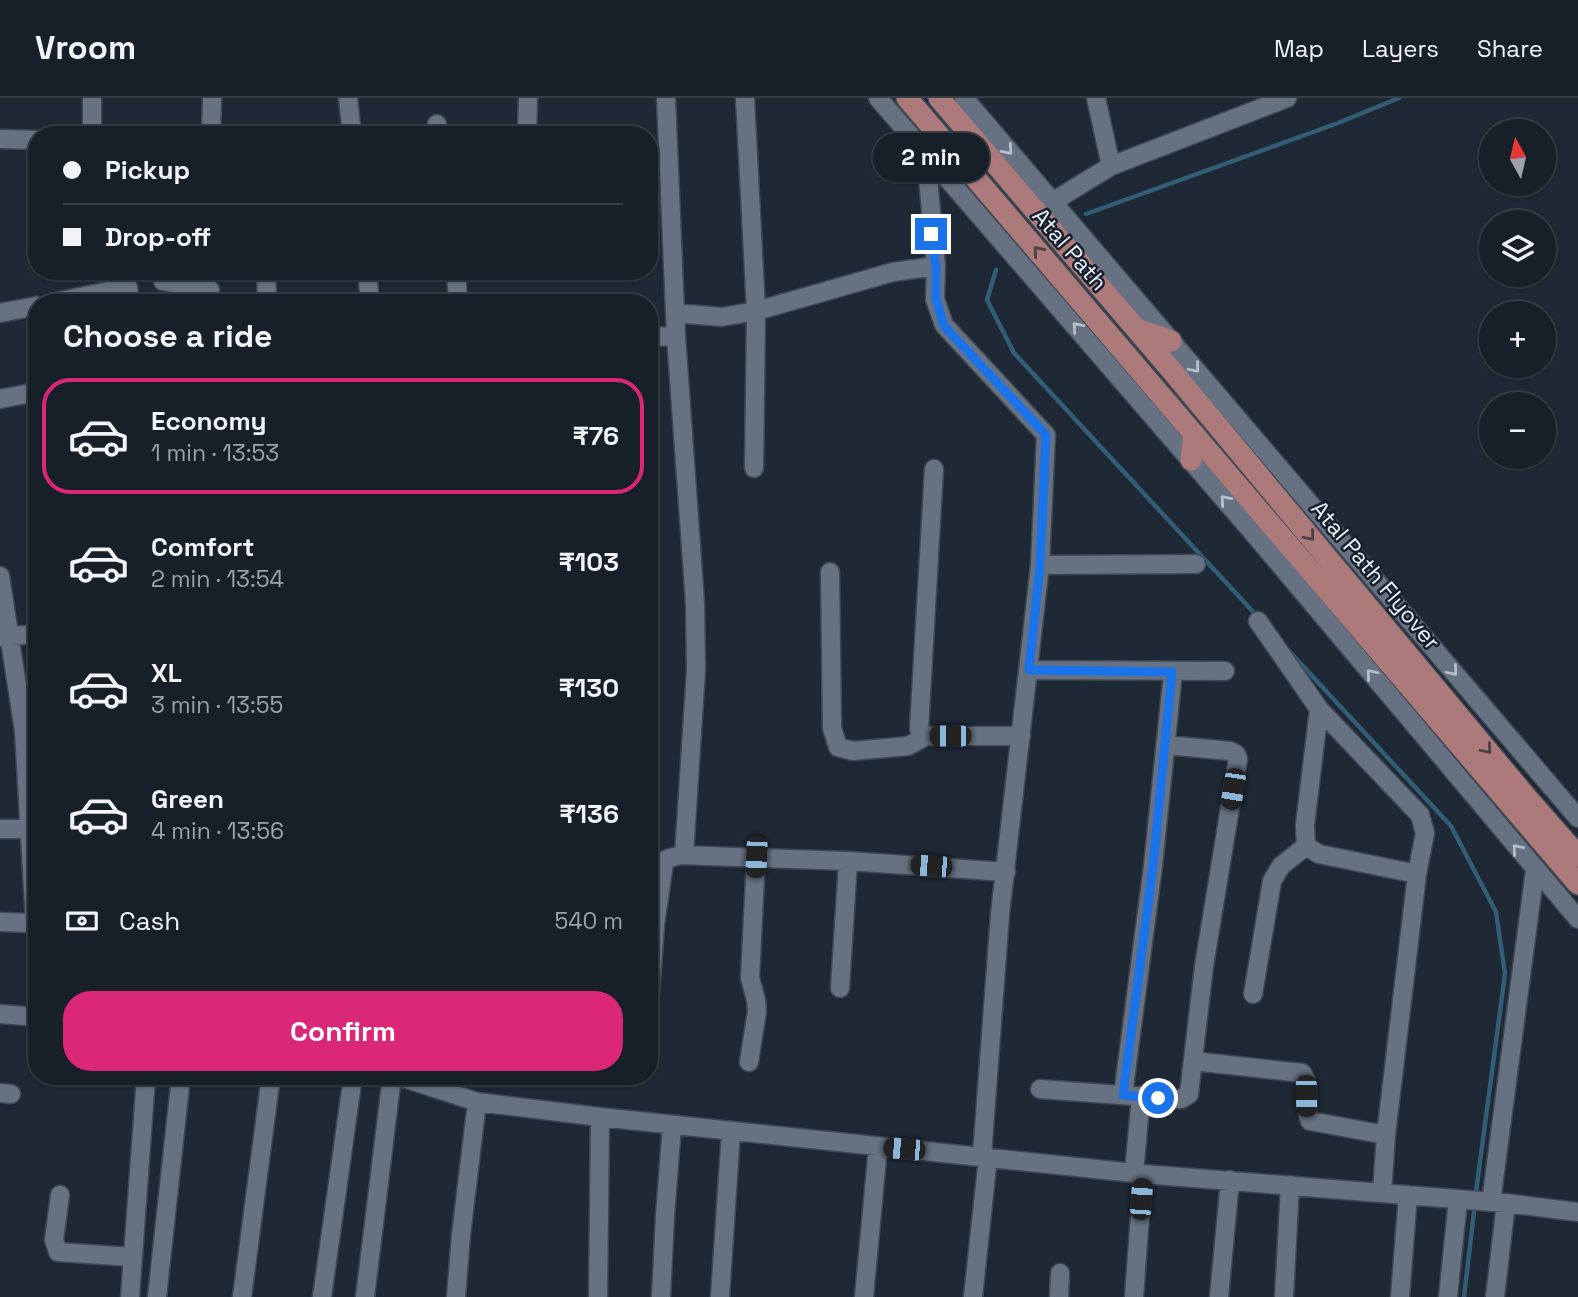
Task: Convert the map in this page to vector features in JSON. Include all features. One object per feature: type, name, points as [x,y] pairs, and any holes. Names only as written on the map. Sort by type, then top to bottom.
[{"type":"main road","name":"Atal Path","points":[[907,98],[1194,434]]},
{"type":"main road","name":"Atal Path Flyover","points":[[939,98],[1578,856]]},
{"type":"main road","points":[[1135,329],[1171,341]]},
{"type":"main road","points":[[1191,460],[1194,434]]},
{"type":"main road","name":"Atal Path Flyover","points":[[1194,434],[1578,884]]},
{"type":"street","points":[[92,98],[92,126]]},
{"type":"street","points":[[211,126],[212,98]]},
{"type":"street","points":[[348,98],[351,126]]},
{"type":"street","points":[[527,126],[528,98]]},
{"type":"street","points":[[666,98],[675,326],[695,603],[696,670],[684,855]]},
{"type":"street","points":[[745,98],[756,311],[754,468]]},
{"type":"street","points":[[878,98],[1191,460],[1578,919]]},
{"type":"street","points":[[964,98],[1578,818]]},
{"type":"street","points":[[1096,98],[1111,166]]},
{"type":"street","points":[[1055,204],[1062,196],[1111,166],[1287,98]]},
{"type":"street","points":[[0,139],[28,140]]},
{"type":"street","points":[[926,156],[936,266],[936,299],[944,326],[1046,435],[1040,565],[1000,914],[985,1156],[972,1297]]},
{"type":"street","points":[[658,333],[675,326],[756,311],[859,280],[936,266]]},
{"type":"street","points":[[163,280],[202,294]]},
{"type":"street","points":[[94,294],[128,287],[129,294]]},
{"type":"street","points":[[0,313],[28,308]]},
{"type":"street","points":[[0,399],[28,394]]},
{"type":"street","points":[[934,469],[920,733],[926,736],[1021,736]]},
{"type":"street","points":[[1040,565],[1196,564]]},
{"type":"street","points":[[830,572],[832,728],[835,742],[838,747],[853,751],[908,746],[926,736]]},
{"type":"street","points":[[0,576],[5,637],[24,731],[28,809]]},
{"type":"street","points":[[1258,621],[1319,709],[1420,815],[1425,833],[1417,874],[1386,1135],[1382,1192]]},
{"type":"street","points":[[5,637],[28,635]]},
{"type":"street","points":[[1029,670],[1225,671]]},
{"type":"street","points":[[1123,1095],[1153,866],[1172,672]]},
{"type":"street","points":[[1307,846],[1305,825],[1319,709]]},
{"type":"street","points":[[1040,1089],[1174,1099],[1186,1097],[1191,1087],[1204,966],[1238,759],[1236,754],[1230,751],[1166,745]]},
{"type":"street","points":[[0,830],[28,829]]},
{"type":"street","points":[[1307,846],[1319,854],[1417,874]]},
{"type":"street","points":[[1253,994],[1272,881],[1281,866],[1307,846]]},
{"type":"street","points":[[658,894],[664,863],[672,857],[684,855],[848,861],[1006,872]]},
{"type":"street","points":[[749,1062],[757,1011],[750,978],[756,857]]},
{"type":"street","points":[[840,988],[848,861]]},
{"type":"street","points":[[1495,1297],[1498,1203],[1535,870]]},
{"type":"street","points":[[0,922],[28,923]]},
{"type":"street","points":[[0,1014],[28,1016]]},
{"type":"street","points":[[1193,1061],[1302,1073],[1306,1079],[1307,1112],[1310,1121],[1386,1135]]},
{"type":"street","points":[[130,1297],[145,1085]]},
{"type":"street","points":[[157,1297],[180,1085]]},
{"type":"street","points":[[242,1297],[270,1085]]},
{"type":"street","points":[[322,1297],[352,1085]]},
{"type":"street","points":[[365,1297],[391,1085]]},
{"type":"street","points":[[433,1085],[477,1102],[672,1125],[1138,1173],[1382,1192],[1578,1212]]},
{"type":"street","points":[[1134,1297],[1141,1096]]},
{"type":"street","points":[[456,1297],[460,1235],[477,1102]]},
{"type":"street","points":[[597,1297],[600,1117]]},
{"type":"street","points":[[662,1297],[672,1125]]},
{"type":"street","points":[[720,1297],[732,1131]]},
{"type":"street","points":[[864,1297],[878,1147]]},
{"type":"street","points":[[1219,1297],[1230,1180]]},
{"type":"street","points":[[1284,1297],[1290,1185]]},
{"type":"street","points":[[60,1195],[54,1240],[58,1252],[132,1257]]},
{"type":"street","points":[[1400,1297],[1408,1195]]},
{"type":"street","points":[[1448,1297],[1458,1200]]},
{"type":"street","points":[[1059,1297],[1060,1273]]},
{"type":"waterway","points":[[1086,214],[1338,123],[1399,98]]},
{"type":"waterway","points":[[996,270],[987,300],[1014,353],[1257,616]]},
{"type":"waterway","points":[[1289,651],[1451,826],[1496,912],[1505,974],[1476,1192]]},
{"type":"waterway","points":[[1464,1297],[1474,1212]]},
{"type":"route","points":[[931,234],[936,266],[936,299],[944,326],[1046,435],[1040,565],[1029,670],[1172,672],[1153,866],[1123,1095],[1158,1098]]}]
